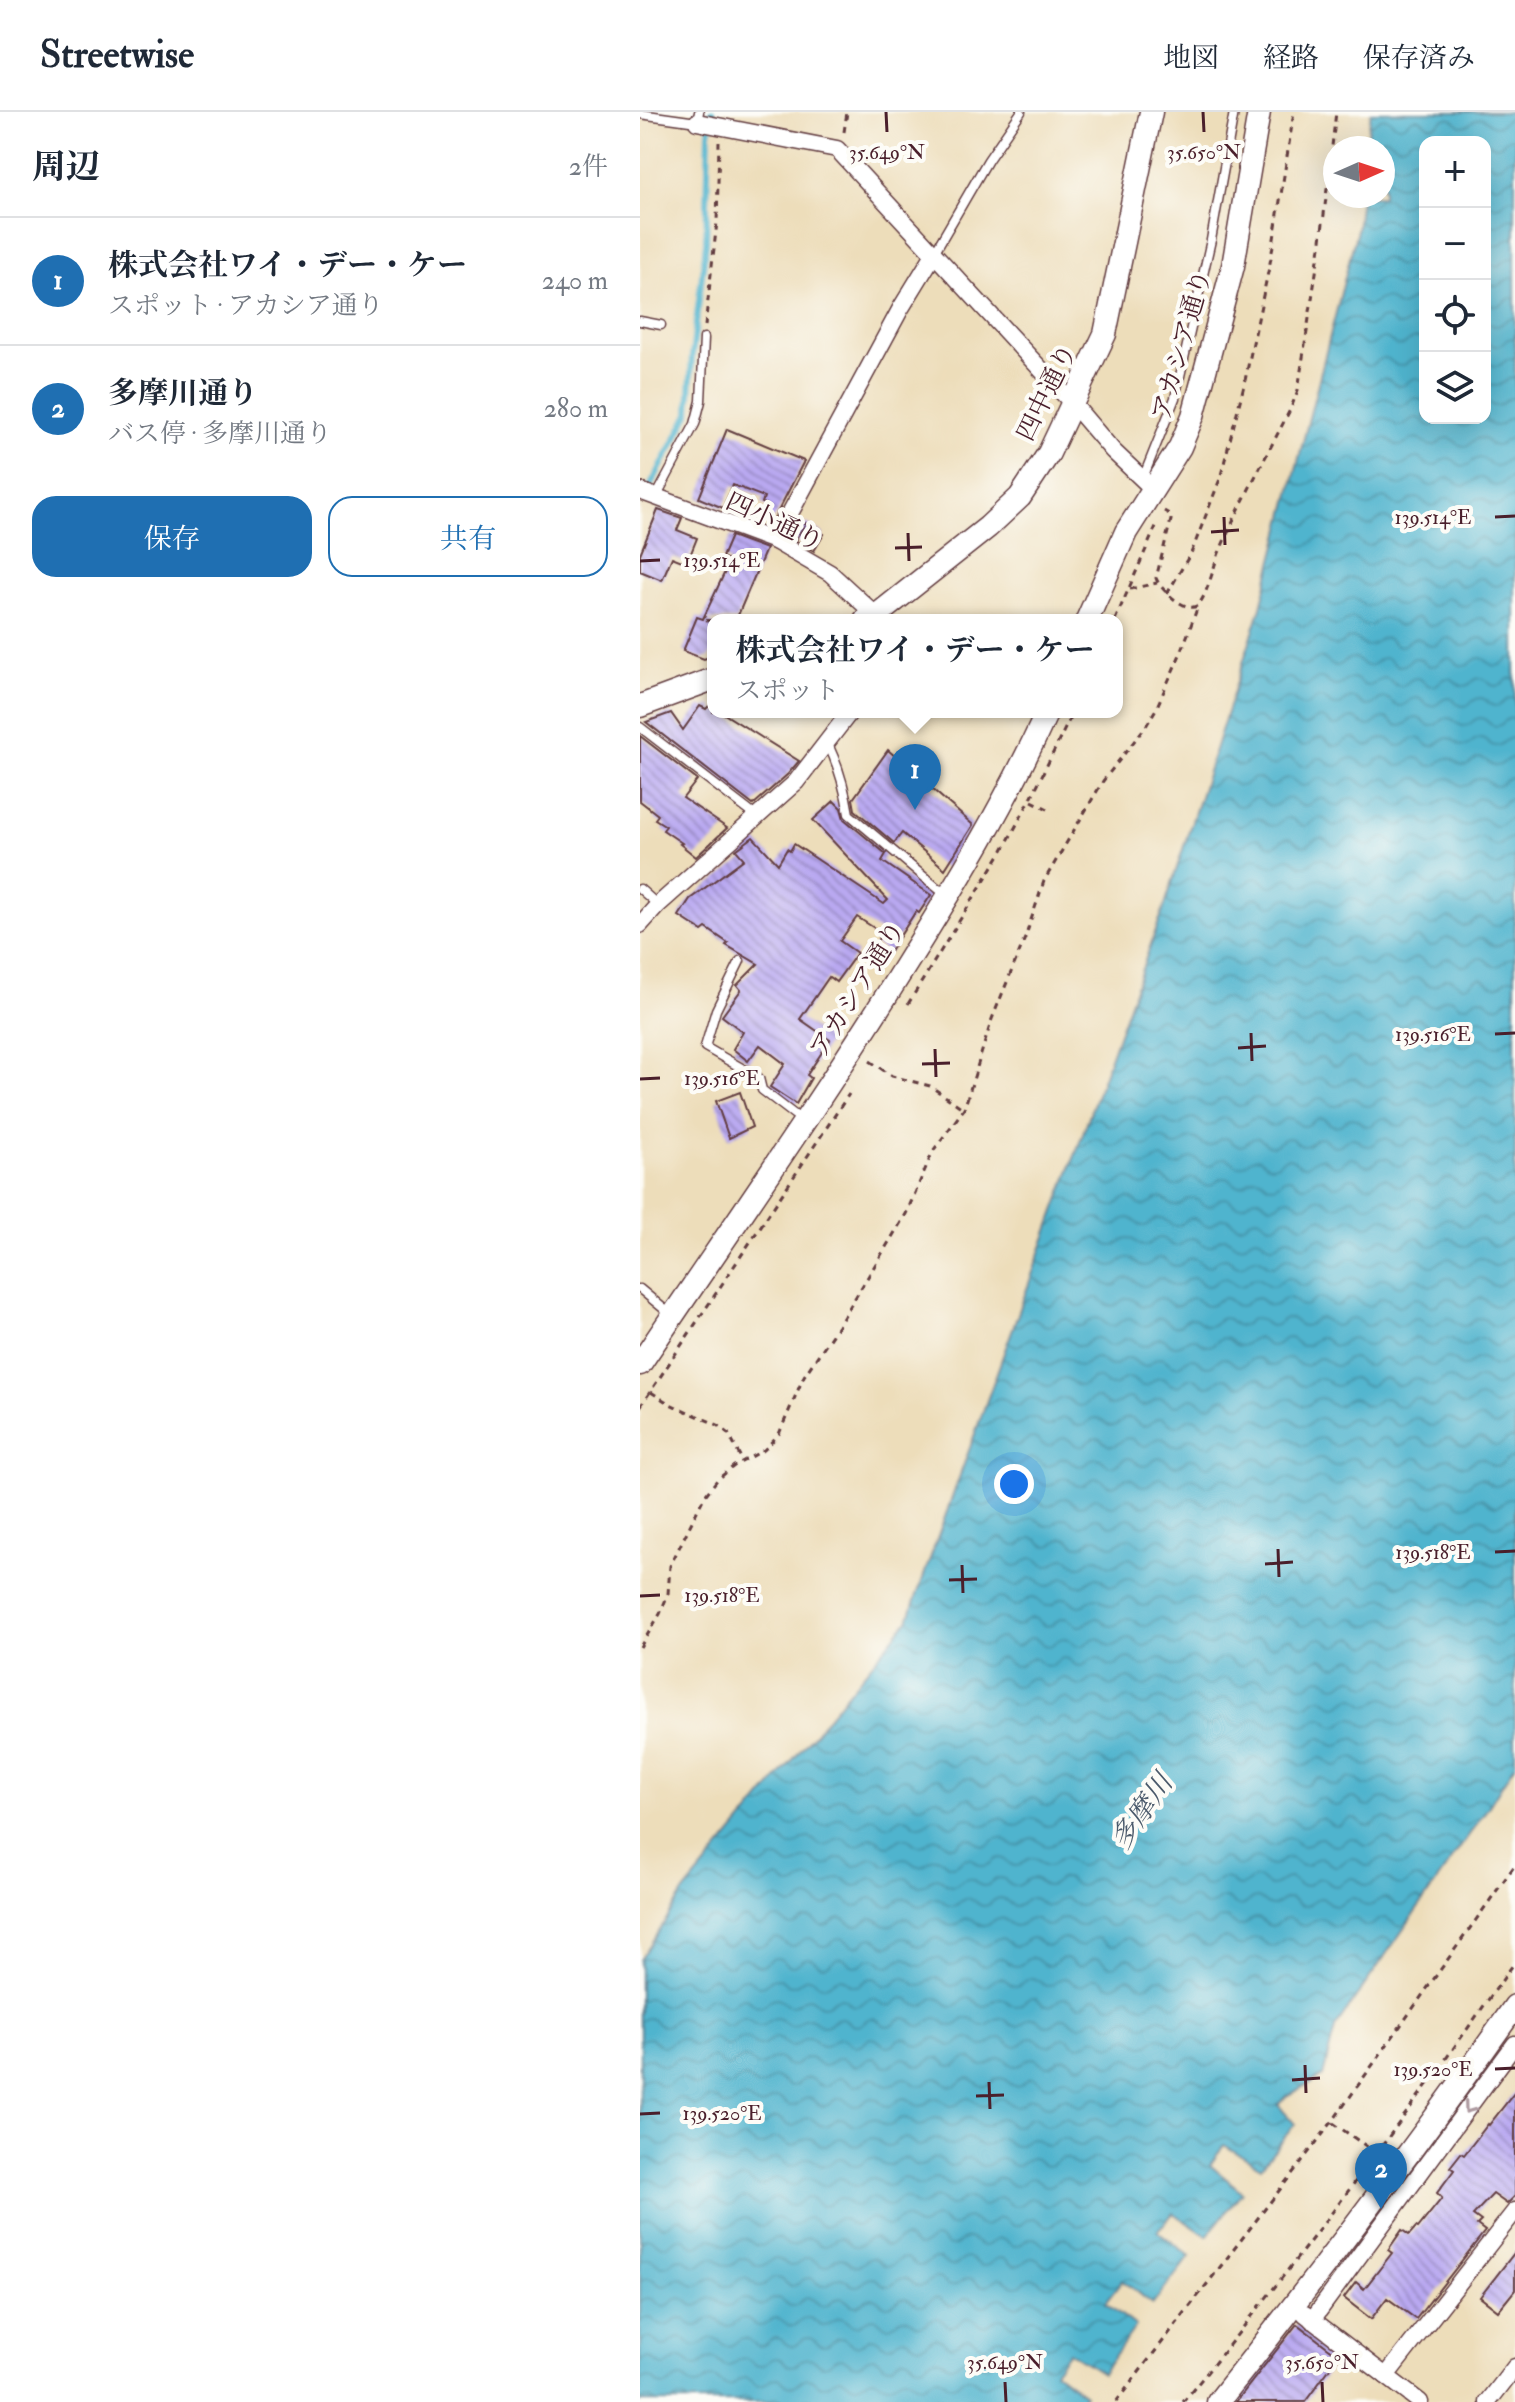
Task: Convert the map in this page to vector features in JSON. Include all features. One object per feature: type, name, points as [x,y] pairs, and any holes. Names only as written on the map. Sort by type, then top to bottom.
[{"type":"street","name":"四中通り","points":[[880,614],[988,527],[1020,497],[1049,453],[1105,334],[1151,112]]},
{"type":"street","name":"アカシア通り","points":[[1090,614],[1148,485],[1180,447],[1193,416],[1233,266],[1259,112]]},
{"type":"street","points":[[698,117],[719,127],[837,149],[1113,451],[1148,485]]},
{"type":"street","points":[[775,541],[901,308],[934,254]]},
{"type":"street","name":"四小通り","points":[[648,494],[775,541],[830,573],[871,614]]},
{"type":"street","points":[[640,706],[707,681]]},
{"type":"street","points":[[640,925],[658,905],[796,782],[846,718]]},
{"type":"street","name":"アカシア通り","points":[[640,1364],[854,1048],[948,897],[1022,769],[1044,718]]},
{"type":"street","points":[[1303,2313],[1515,2006]]},
{"type":"street","points":[[1218,2402],[1303,2313],[1515,2044]]},
{"type":"street","points":[[1386,2376],[1515,2211]]},
{"type":"street","points":[[1303,2313],[1420,2402]]},
{"type":"street","points":[[1488,2402],[1515,2367]]},
{"type":"lane","points":[[934,254],[988,160],[1021,112]]},
{"type":"lane","points":[[1148,485],[1175,398],[1211,240],[1234,112]]},
{"type":"lane","points":[[640,114],[698,117]]},
{"type":"lane","points":[[640,321],[661,325]]},
{"type":"lane","points":[[648,494],[695,424],[701,401],[704,338]]},
{"type":"lane","points":[[640,727],[757,817]]},
{"type":"lane","points":[[827,744],[837,763],[849,814],[948,897]]},
{"type":"lane","points":[[640,889],[658,905]]},
{"type":"lane","points":[[740,961],[707,1032],[705,1047],[759,1078],[762,1090],[805,1122]]},
{"type":"lane","points":[[640,1289],[673,1316]]},
{"type":"path","points":[[1167,594],[1192,551],[1220,479],[1271,258],[1294,112]]},
{"type":"path","points":[[640,1647],[660,1614],[668,1594],[670,1566],[704,1497],[717,1480],[734,1466],[764,1450],[779,1434],[804,1376],[906,1214],[933,1151],[964,1109],[992,1019],[1044,881],[1103,781],[1156,709],[1231,528],[1298,390],[1319,255],[1336,112]]},
{"type":"path","points":[[704,338],[717,222],[719,127]]},
{"type":"path","points":[[1118,614],[1161,516],[1166,511],[1171,515],[1171,520],[1157,583],[1167,594],[1189,607],[1198,606]]},
{"type":"path","points":[[1130,589],[1157,583]]},
{"type":"path","points":[[1030,800],[1050,810]]},
{"type":"path","points":[[870,1061],[892,1076],[930,1086],[964,1109]]},
{"type":"path","points":[[650,1392],[718,1425],[728,1433],[743,1462]]},
{"type":"path","points":[[1116,2402],[1332,2122],[1515,1865]]},
{"type":"path","points":[[1183,2402],[1285,2274],[1515,1962]]},
{"type":"path","points":[[1332,2122],[1376,2153]]},
{"type":"water","name":"多摩川","points":[[1371,112],[1515,112],[1515,1764],[1335,2028],[1323,2076],[1286,2096],[1278,2105],[1295,2124],[1261,2167],[1224,2145],[1210,2165],[1242,2192],[1207,2236],[1173,2213],[1158,2231],[1190,2256],[1153,2304],[1122,2281],[1105,2303],[1136,2326],[1102,2373],[1069,2352],[1054,2371],[1085,2394],[1078,2402],[640,2402],[640,1960],[684,1892],[908,1620],[1165,905],[1261,607],[1357,230],[1360,208],[1395,208],[1395,136],[1368,136]]},
{"type":"building","points":[[727,429],[804,461],[774,519],[764,515],[767,505],[762,503],[764,497],[733,485],[723,508],[699,498]]},
{"type":"building","points":[[658,510],[682,518],[677,530],[697,538],[687,563],[672,557],[662,580],[640,571],[640,554]]},
{"type":"building","points":[[806,523],[824,534],[814,551],[795,540]]},
{"type":"building","points":[[731,536],[766,549],[739,614],[707,614],[707,658],[704,659],[683,651],[697,617],[703,619],[730,561],[722,557]]},
{"type":"building","points":[[700,706],[706,709],[707,718],[731,718],[799,761],[753,805],[646,722],[671,713],[683,730]]},
{"type":"building","points":[[640,736],[697,780],[683,798],[727,828],[696,857],[663,830],[666,826],[655,819],[658,815],[640,801]]},
{"type":"building","points":[[888,750],[973,825],[945,869],[902,833],[894,843],[855,810],[853,799]]},
{"type":"building","points":[[834,801],[841,808],[844,819],[886,854],[882,861],[931,895],[919,913],[916,911],[889,953],[875,944],[882,933],[857,917],[840,941],[857,953],[836,982],[829,977],[800,1019],[830,1040],[807,1075],[811,1078],[796,1104],[770,1087],[785,1064],[760,1045],[748,1061],[733,1049],[743,1032],[722,1016],[741,990],[737,985],[758,964],[726,945],[728,943],[706,928],[702,931],[679,916],[690,899],[744,859],[736,850],[753,837],[778,864],[794,844],[884,904],[888,900],[813,820]]},
{"type":"building","points":[[740,1092],[752,1127],[729,1138],[716,1101]]},
{"type":"building","points":[[1515,2092],[1515,2196],[1507,2204],[1493,2194],[1473,2215],[1481,2221],[1477,2225],[1485,2231],[1416,2319],[1387,2298],[1371,2319],[1344,2298],[1356,2282],[1364,2289],[1392,2253],[1388,2250],[1402,2230],[1409,2235],[1418,2228],[1442,2198],[1437,2193],[1454,2170],[1450,2167],[1461,2153],[1464,2155]]},
{"type":"building","points":[[1515,2252],[1515,2290],[1498,2311],[1480,2297]]},
{"type":"building","points":[[1297,2324],[1339,2356],[1305,2402],[1236,2402]]},
{"type":"waterway","points":[[651,485],[689,414],[692,356],[706,243],[712,112]]},
{"type":"place","name":"株式会社ワイ・デー・ケー","points":[[915,810]]},
{"type":"place","name":"多摩川通り","points":[[1381,2209]]}]
